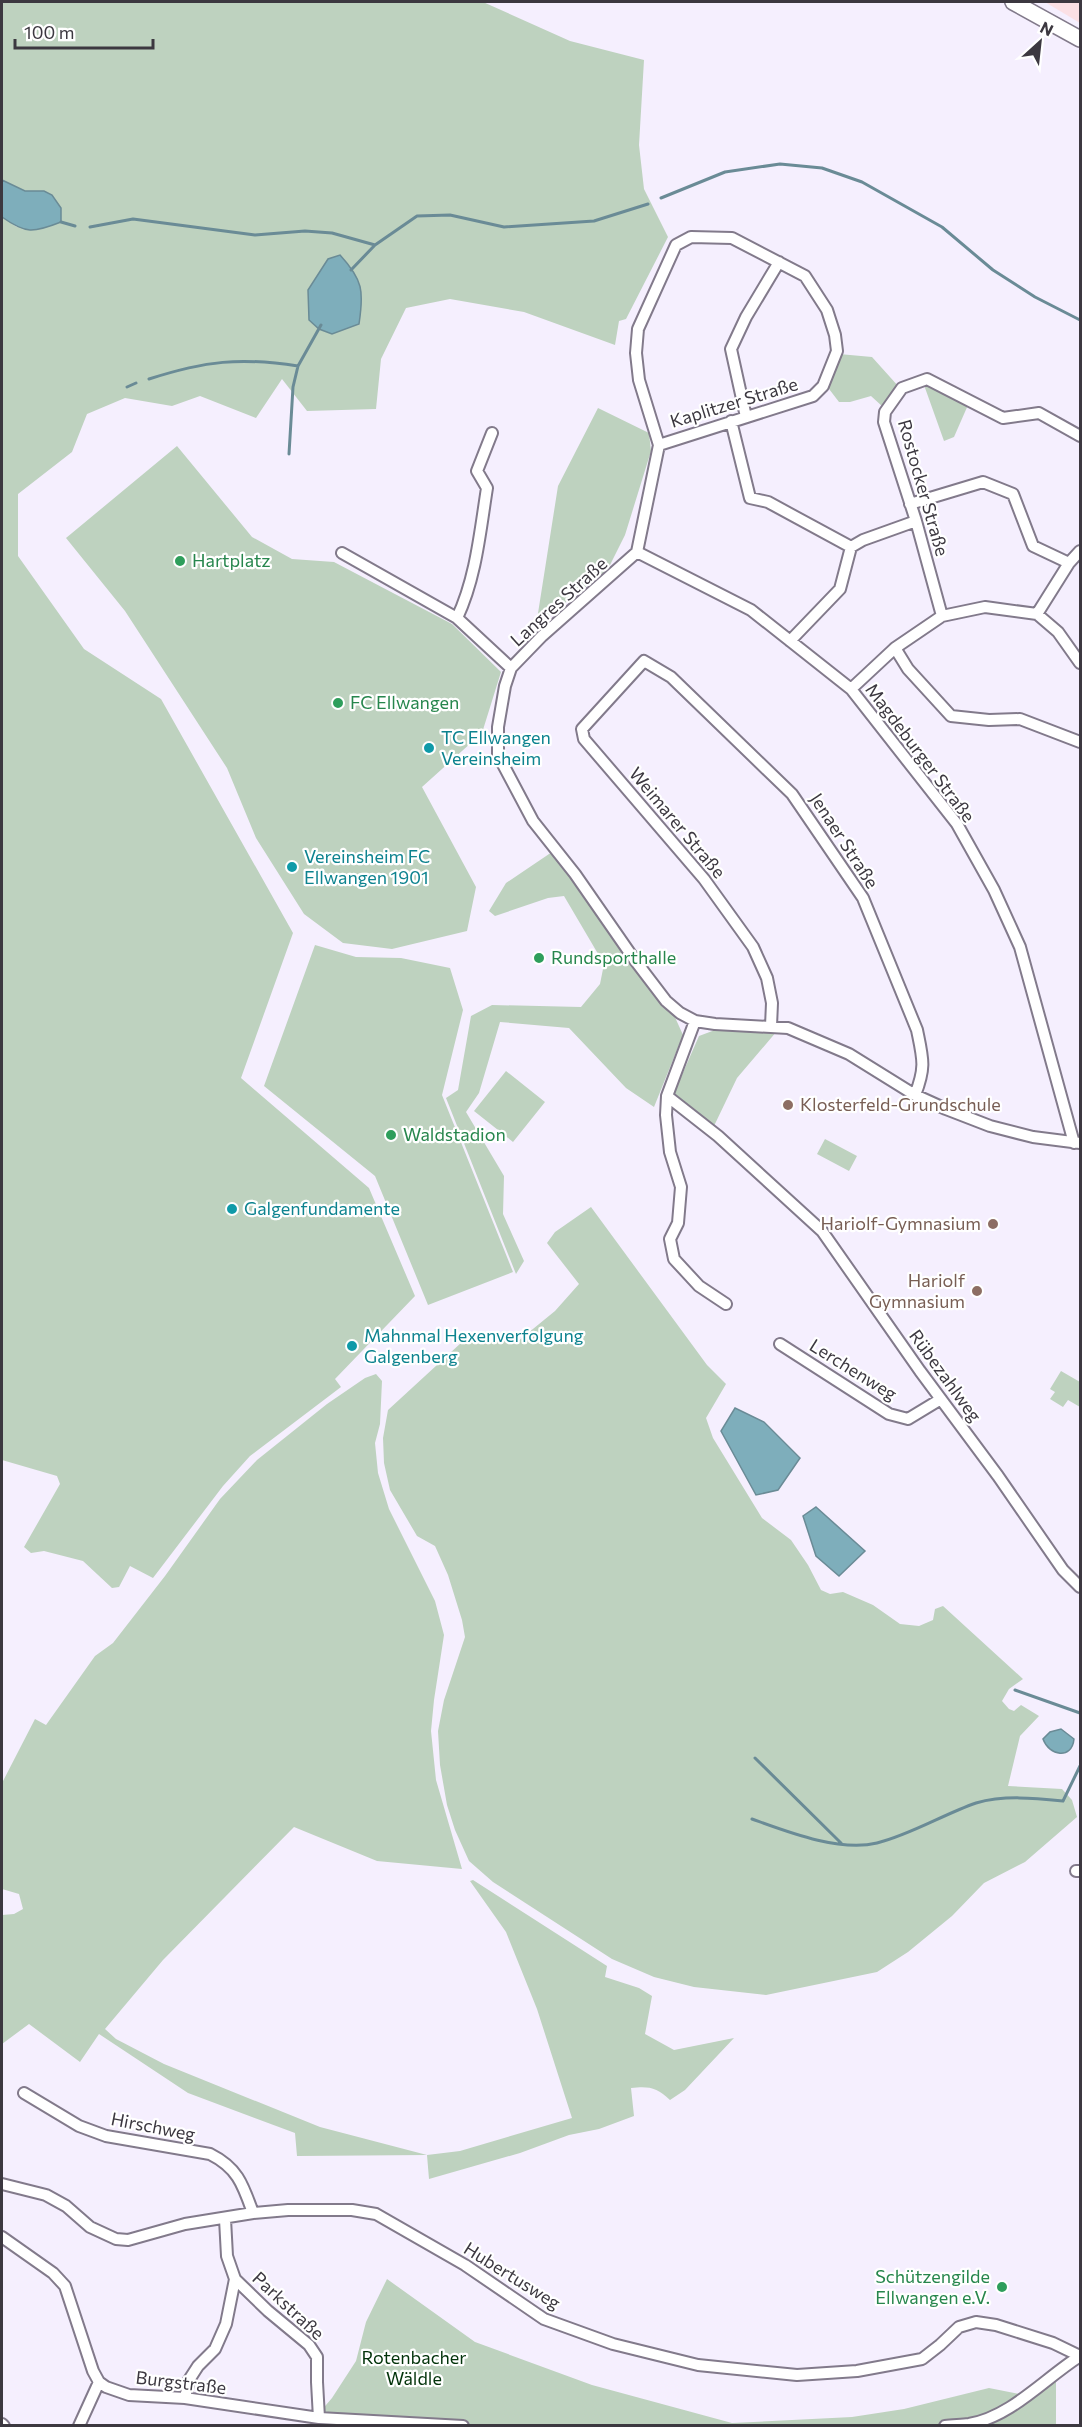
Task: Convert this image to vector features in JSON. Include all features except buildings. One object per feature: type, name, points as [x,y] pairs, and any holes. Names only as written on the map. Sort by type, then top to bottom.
[{"type":"main road","points":[[1013,2],[1080,39]]},
{"type":"street","name":"Kaplitzer Straße","points":[[692,237],[732,238],[779,262],[805,276],[827,310],[835,335],[837,351],[823,386],[813,396],[659,445],[639,380],[636,353],[638,329],[676,245],[692,237]]},
{"type":"street","points":[[746,417],[731,349],[746,316],[779,262]]},
{"type":"street","name":"Rostocker Straße","points":[[942,616],[916,521],[884,422],[885,412],[902,388],[927,379],[1003,418],[1039,413],[1080,436]]},
{"type":"street","points":[[731,421],[750,498],[768,502],[851,547]]},
{"type":"street","points":[[457,618],[467,597],[473,573],[487,488],[477,471],[492,434]]},
{"type":"street","points":[[637,552],[659,445]]},
{"type":"street","points":[[910,504],[983,482],[1013,494],[1033,546],[1070,563]]},
{"type":"street","points":[[790,641],[840,589],[851,547],[863,540],[916,521]]},
{"type":"street","points":[[1037,614],[1080,551]]},
{"type":"street","points":[[342,552],[457,618],[511,668]]},
{"type":"street","name":"Magdeburger Straße","points":[[637,552],[751,610],[850,689],[957,824],[994,890],[1020,948],[1077,1143]]},
{"type":"street","name":"Langres Straße","points":[[637,552],[542,636],[511,668],[505,686],[498,727],[498,755],[533,821],[634,959],[666,1001],[695,1021]]},
{"type":"street","points":[[850,689],[895,648],[942,616],[985,607],[1037,614],[1058,632],[1080,663]]},
{"type":"street","points":[[895,648],[908,669],[951,716],[988,720],[1020,719],[1080,742]]},
{"type":"street","name":"Weimarer Straße","points":[[644,661],[582,729],[584,739],[704,879],[753,947],[767,978],[772,1003],[771,1026]]},
{"type":"street","name":"Jenaer Straße","points":[[644,661],[671,677],[792,794],[863,898],[917,1030],[922,1051],[923,1074],[915,1095]]},
{"type":"street","points":[[726,1305],[699,1286],[674,1259],[670,1239],[678,1223],[681,1187],[670,1152],[666,1115],[667,1096],[695,1021],[771,1026],[799,1032],[839,1050],[915,1095],[990,1126],[1033,1137],[1077,1143]]},
{"type":"street","name":"Rübezahlweg","points":[[667,1096],[718,1136],[822,1231],[1063,1570],[1080,1587]]},
{"type":"street","name":"Lerchenweg","points":[[780,1344],[890,1414],[909,1419],[941,1399]]},
{"type":"street","name":"Hirschweg","points":[[24,2093],[80,2126],[106,2136],[210,2154],[223,2161],[241,2180],[253,2213]]},
{"type":"street","name":"Hubertusweg","points":[[2,2184],[46,2194],[66,2205],[90,2227],[116,2239],[128,2240],[185,2224],[253,2213],[288,2210],[341,2210],[376,2214],[465,2265],[544,2319],[613,2344],[698,2365],[797,2375],[857,2371],[922,2359],[959,2326],[976,2322],[996,2325],[1053,2343],[1080,2356]]},
{"type":"street","name":"Parkstraße","points":[[225,2219],[227,2256],[235,2279],[309,2345],[318,2357],[316,2382],[319,2418]]},
{"type":"street","points":[[2,2238],[53,2273],[64,2286],[82,2343],[99,2382],[79,2426]]},
{"type":"street","points":[[185,2397],[189,2380],[198,2366],[215,2349],[222,2332],[235,2279]]},
{"type":"street","points":[[945,2426],[970,2424],[992,2416],[1013,2404],[1080,2356]]},
{"type":"street","name":"Burgstraße","points":[[99,2382],[129,2395],[185,2397],[319,2418],[442,2423],[463,2426]]},
{"type":"shaded area","points":[[1045,2],[1080,2],[1080,23]]},
{"type":"green space","points":[[2,2],[483,2],[570,41],[644,60],[639,145],[644,189],[668,237],[626,319],[619,321],[615,345],[524,312],[450,299],[406,308],[381,359],[376,409],[307,411],[282,379],[256,418],[200,396],[172,406],[125,398],[87,414],[72,452],[18,494],[18,556],[84,649],[161,699],[293,933],[241,1078],[369,1188],[415,1296],[335,1379],[341,1387],[250,1456],[223,1486],[153,1578],[130,1566],[119,1587],[112,1588],[83,1561],[44,1551],[31,1553],[24,1547],[60,1484],[57,1476],[2,1460],[2,217],[17,227],[44,191],[25,191],[2,180]]},
{"type":"green space","points":[[839,354],[872,357],[899,387],[883,407],[871,396],[850,402],[839,402],[826,385]]},
{"type":"green space","points":[[924,385],[939,389],[968,405],[954,437],[944,441]]},
{"type":"green space","points":[[598,408],[649,433],[651,451],[625,535],[608,569],[536,626],[558,486]]},
{"type":"green space","name":"FC Ellwangen","points":[[177,446],[252,537],[292,559],[334,562],[452,624],[501,672],[482,733],[422,787],[476,887],[467,931],[392,949],[343,943],[304,914],[256,838],[227,768],[125,611],[66,538]]},
{"type":"green space","points":[[552,852],[640,976],[674,1015],[683,1035],[654,1107],[626,1088],[569,1028],[500,1022],[479,1093],[466,1112],[504,1176],[503,1214],[524,1261],[516,1274],[446,1098],[458,1090],[471,1016],[492,1005],[581,1007],[600,984],[604,964],[564,896],[548,898],[495,916],[489,911],[506,883]]},
{"type":"green space","name":"Waldstadion","points":[[315,945],[356,957],[401,958],[450,968],[463,1010],[442,1095],[513,1272],[428,1305],[375,1176],[264,1086]]},
{"type":"green space","points":[[715,1030],[777,1031],[737,1078],[714,1126],[674,1093],[699,1036]]},
{"type":"green space","points":[[506,1071],[545,1102],[513,1142],[474,1111]]},
{"type":"green space","points":[[825,1139],[857,1156],[849,1171],[817,1154]]},
{"type":"green space","points":[[591,1207],[707,1365],[726,1384],[706,1418],[713,1438],[762,1518],[791,1540],[821,1590],[830,1594],[843,1592],[873,1605],[900,1624],[919,1626],[933,1620],[935,1609],[943,1606],[1023,1679],[1009,1689],[1002,1701],[1009,1709],[1014,1711],[1021,1705],[1039,1716],[1020,1736],[1008,1786],[1062,1789],[1072,1800],[1077,1817],[1025,1862],[984,1883],[952,1916],[908,1952],[877,1972],[766,1995],[694,1987],[654,1977],[612,1959],[493,1882],[469,1861],[455,1830],[447,1805],[440,1765],[438,1731],[444,1700],[465,1637],[448,1575],[435,1546],[417,1536],[390,1490],[384,1463],[383,1438],[388,1410],[462,1342],[484,1334],[490,1340],[517,1342],[555,1311],[579,1284],[547,1243],[555,1232]]},
{"type":"green space","points":[[1061,1371],[1080,1382],[1080,1407],[1068,1400],[1063,1407],[1050,1399],[1055,1392],[1050,1389]]},
{"type":"green space","points":[[376,1374],[382,1381],[380,1424],[375,1443],[378,1473],[389,1509],[435,1601],[444,1635],[431,1731],[436,1780],[462,1869],[377,1861],[294,1827],[163,1960],[105,2029],[116,2039],[164,2064],[320,2127],[427,2155],[297,2156],[295,2133],[188,2093],[99,2034],[80,2062],[29,2024],[2,2044],[2,1915],[14,1914],[23,1909],[19,1894],[2,1889],[2,1783],[35,1719],[46,1725],[95,1656],[113,1643],[165,1576],[220,1499],[257,1460],[327,1404],[365,1378]]},
{"type":"green space","points":[[473,1880],[607,1966],[605,1977],[639,1988],[652,1996],[645,2034],[674,2050],[734,2038],[685,2090],[670,2100],[652,2088],[631,2088],[634,2116],[599,2129],[569,2135],[520,2153],[429,2179],[427,2155],[460,2151],[572,2118],[537,2009],[506,1932],[470,1881]]},
{"type":"green space","name":"Rotenbacher Wäldle","points":[[387,2279],[475,2342],[592,2385],[732,2423],[852,2417],[904,2409],[989,2388],[1035,2397],[1056,2380],[1056,2425],[308,2426],[332,2398],[356,2361],[366,2322]]},
{"type":"water","points":[[2,180],[25,191],[44,191],[52,195],[61,208],[61,222],[30,230],[17,226],[2,217]]},
{"type":"water","points":[[340,255],[348,264],[360,286],[361,313],[359,324],[332,334],[319,329],[309,320],[308,290],[328,259]]},
{"type":"water","points":[[735,1408],[764,1422],[800,1458],[778,1490],[756,1495],[721,1431]]},
{"type":"water","points":[[816,1507],[865,1551],[839,1576],[816,1556],[803,1516]]},
{"type":"water","points":[[1061,1729],[1074,1739],[1072,1746],[1065,1753],[1050,1749],[1043,1739],[1050,1732]]},
{"type":"waterway","points":[[661,198],[725,172],[780,164],[822,168],[862,182],[942,227],[993,270],[1035,297],[1080,320]]},
{"type":"waterway","points":[[90,227],[133,219],[255,235],[305,231],[332,233],[375,245],[417,216],[450,215],[504,227],[594,221],[648,204]]},
{"type":"waterway","points":[[61,222],[75,226]]},
{"type":"waterway","points":[[351,270],[375,245]]},
{"type":"waterway","points":[[289,454],[293,387],[298,366],[321,325]]},
{"type":"waterway","points":[[149,379],[188,368],[223,362],[240,361],[298,366]]},
{"type":"waterway","points":[[127,387],[136,383]]},
{"type":"waterway","points":[[1015,1690],[1080,1713]]},
{"type":"waterway","points":[[755,1758],[841,1843]]},
{"type":"waterway","points":[[752,1819],[797,1835],[830,1843],[846,1845],[877,1843],[987,1800],[1019,1798],[1063,1801],[1080,1766]]},
{"type":"place","name":"Hartplatz","points":[[180,561]]},
{"type":"place","name":"FC Ellwangen","points":[[338,703]]},
{"type":"place","name":"TC Ellwangen Vereinsheim","points":[[429,748]]},
{"type":"place","name":"Vereinsheim FC Ellwangen 1901","points":[[292,867]]},
{"type":"place","name":"Rundsporthalle","points":[[539,958]]},
{"type":"place","name":"Klosterfeld-Grundschule","points":[[788,1105]]},
{"type":"place","name":"Waldstadion","points":[[391,1135]]},
{"type":"place","name":"Galgenfundamente","points":[[232,1209]]},
{"type":"place","name":"Hariolf-Gymnasium","points":[[993,1224]]},
{"type":"place","name":"Hariolf Gymnasium","points":[[977,1291]]},
{"type":"place","name":"Mahnmal Hexenverfolgung Galgenberg","points":[[352,1346]]},
{"type":"place","name":"Schützengilde Ellwangen e.V.","points":[[1002,2287]]}]
